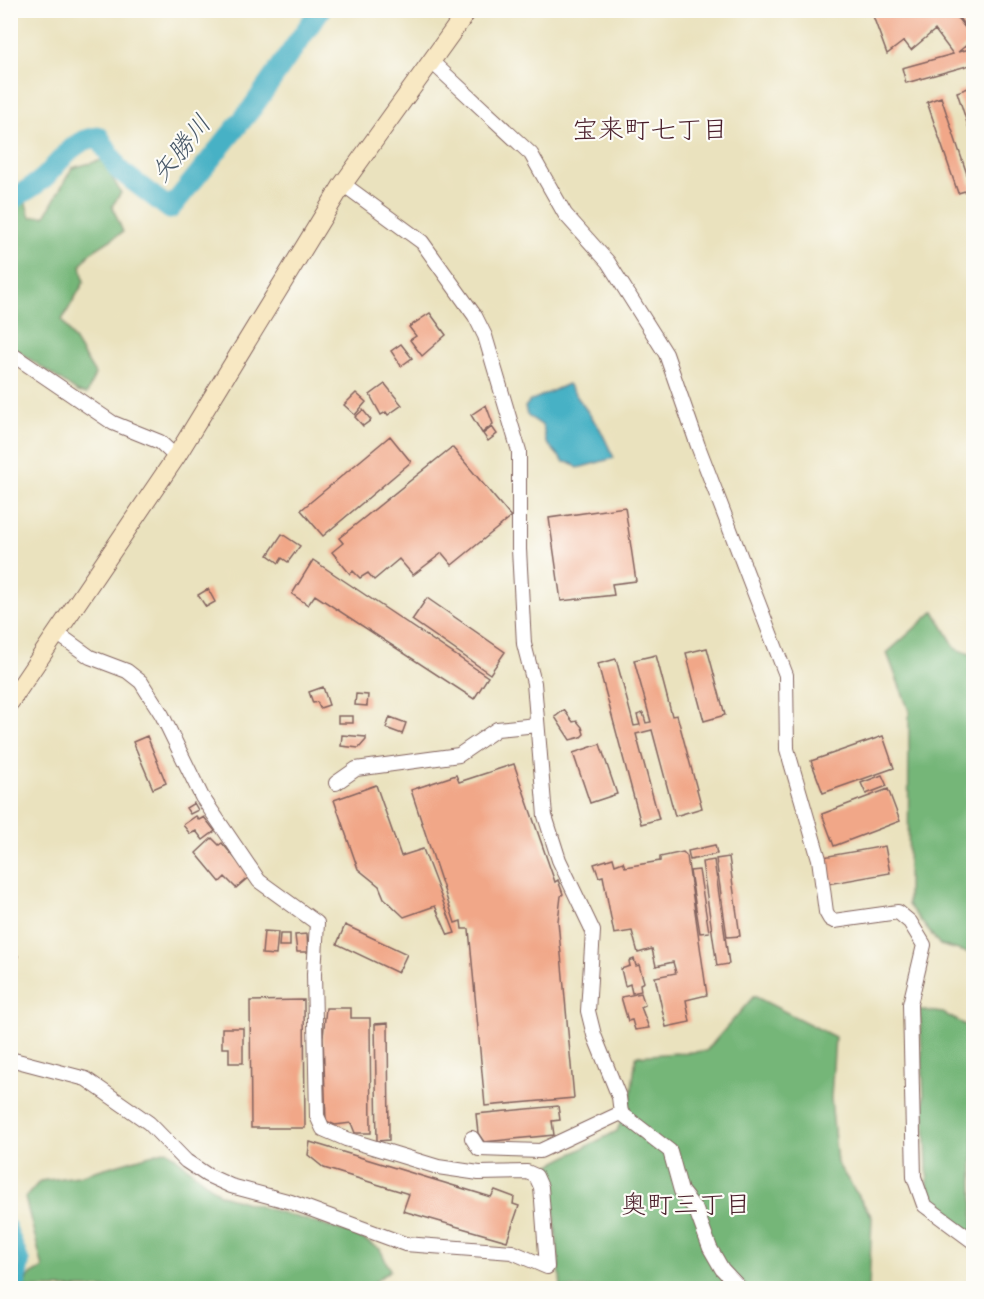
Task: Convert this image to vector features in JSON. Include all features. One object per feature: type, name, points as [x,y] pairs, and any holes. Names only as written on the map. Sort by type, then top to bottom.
[{"type":"street","points":[[10,702],[24,678],[58,634],[176,457],[343,184],[382,126],[432,62],[468,10]]},
{"type":"street","points":[[432,62],[531,154],[565,214],[608,262],[666,354],[762,616],[786,675],[787,749],[819,859],[826,912],[834,921],[898,912],[910,922],[921,938],[923,951],[910,1004],[914,1177],[924,1205],[974,1242]]},
{"type":"street","points":[[343,184],[422,242],[475,316],[485,336],[497,386],[519,451],[522,620],[524,644],[534,683],[545,816],[560,860],[592,931],[588,1011],[594,1035],[619,1097],[621,1113],[670,1151],[681,1191],[696,1210],[710,1248],[722,1269],[740,1288]]},
{"type":"street","points":[[10,352],[113,423],[160,442],[176,457]]},
{"type":"street","points":[[10,1059],[86,1079],[149,1123],[186,1161],[207,1175],[231,1186],[291,1202],[405,1244],[512,1252],[547,1267],[541,1187],[536,1176],[527,1172],[478,1173],[438,1167],[354,1142],[323,1129],[316,1116],[314,974],[317,923],[259,881],[202,796],[162,715],[141,682],[127,671],[90,657],[58,634]]},
{"type":"street","points":[[336,783],[356,769],[459,755],[497,729],[537,725]]},
{"type":"street","points":[[472,1138],[479,1149],[540,1151],[621,1113]]},
{"type":"green space","points":[[102,160],[121,193],[112,206],[123,232],[90,253],[81,265],[84,282],[62,320],[95,374],[87,394],[78,392],[11,346],[11,210],[25,200],[30,217],[45,216],[72,168]]},
{"type":"green space","points":[[934,611],[956,649],[973,655],[973,954],[940,945],[908,905],[909,711],[887,653]]},
{"type":"green space","points":[[754,996],[835,1037],[831,1098],[837,1163],[872,1217],[869,1288],[561,1288],[550,1165],[617,1131],[631,1097],[636,1056],[706,1051]]},
{"type":"green space","points":[[920,1010],[943,1013],[973,1029],[973,1233],[929,1209]]},
{"type":"green space","points":[[167,1150],[221,1195],[354,1234],[380,1249],[390,1270],[367,1288],[24,1288],[29,1276],[43,1268],[25,1198],[40,1181],[78,1176]]},
{"type":"water","points":[[568,384],[600,429],[614,458],[578,468],[571,463],[564,462],[546,442],[543,426],[527,415],[525,407],[530,401]]},
{"type":"building","points":[[881,10],[951,10],[974,39],[958,52],[974,48],[974,64],[906,83],[902,68],[953,54],[935,30],[911,50],[904,41],[887,54],[873,16]]},
{"type":"building","points":[[953,10],[972,10],[974,20],[965,26]]},
{"type":"building","points":[[974,86],[974,141],[973,141],[957,92]]},
{"type":"building","points":[[941,97],[972,189],[958,193],[927,102]]},
{"type":"building","points":[[430,313],[446,335],[422,356],[410,340],[416,336],[409,327]]},
{"type":"building","points":[[401,344],[412,358],[401,366],[391,351]]},
{"type":"building","points":[[385,384],[402,405],[388,415],[386,412],[381,415],[370,395]]},
{"type":"building","points":[[356,393],[366,402],[355,415],[344,405]]},
{"type":"building","points":[[486,405],[493,424],[482,433],[471,415]]},
{"type":"building","points":[[363,410],[371,420],[363,426],[355,417]]},
{"type":"building","points":[[492,427],[497,434],[488,441],[483,434]]},
{"type":"building","points":[[390,436],[411,462],[323,536],[301,510]]},
{"type":"building","points":[[452,447],[511,517],[452,565],[442,553],[413,575],[399,559],[374,580],[368,573],[360,578],[353,571],[350,574],[332,552],[343,543],[339,538]]},
{"type":"building","points":[[625,507],[636,581],[612,584],[614,595],[561,601],[549,518]]},
{"type":"building","points":[[282,534],[300,546],[288,562],[282,558],[279,563],[268,555]]},
{"type":"building","points":[[313,560],[488,677],[474,699],[315,595],[308,605],[292,594]]},
{"type":"building","points":[[208,589],[215,602],[206,607],[198,595]]},
{"type":"building","points":[[427,598],[505,652],[490,674],[412,620]]},
{"type":"building","points":[[707,648],[725,715],[704,721],[686,653]]},
{"type":"building","points":[[656,655],[672,716],[677,715],[702,808],[675,816],[652,730],[636,734],[659,819],[641,824],[598,664],[616,659],[634,726],[640,725],[637,715],[643,713],[646,723],[651,722],[634,660]]},
{"type":"building","points":[[323,687],[329,705],[320,708],[317,702],[313,703],[309,692]]},
{"type":"building","points":[[356,694],[368,695],[367,706],[355,705]]},
{"type":"building","points":[[564,710],[573,722],[577,721],[582,727],[584,734],[581,737],[570,740],[555,717]]},
{"type":"building","points":[[338,716],[353,716],[353,723],[338,723]]},
{"type":"building","points":[[390,717],[406,723],[402,734],[386,728]]},
{"type":"building","points":[[342,735],[366,737],[366,740],[359,748],[341,746]]},
{"type":"building","points":[[147,736],[166,783],[153,789],[133,742]]},
{"type":"building","points":[[883,736],[894,768],[823,793],[811,761]]},
{"type":"building","points":[[600,744],[617,794],[590,803],[573,753]]},
{"type":"building","points":[[514,764],[555,882],[558,880],[563,894],[558,921],[574,1098],[485,1106],[469,929],[462,929],[461,921],[455,923],[411,790],[456,775],[459,782]]},
{"type":"building","points":[[882,775],[887,786],[866,794],[861,783]]},
{"type":"building","points":[[376,785],[401,856],[423,849],[455,933],[448,935],[435,906],[404,917],[384,898],[379,886],[358,869],[334,800]]},
{"type":"building","points":[[888,789],[900,821],[834,846],[822,814]]},
{"type":"building","points":[[194,803],[198,810],[190,814],[186,808]]},
{"type":"building","points":[[196,816],[199,820],[204,817],[215,831],[203,840],[196,831],[190,834],[183,825]]},
{"type":"building","points":[[212,838],[219,845],[222,843],[250,876],[236,888],[225,877],[220,882],[196,853]]},
{"type":"building","points":[[715,845],[717,854],[690,860],[688,851]]},
{"type":"building","points":[[885,846],[890,873],[828,884],[823,857]]},
{"type":"building","points":[[683,852],[687,856],[707,995],[686,1000],[690,1022],[666,1027],[655,977],[676,973],[673,962],[656,966],[652,949],[638,953],[632,931],[614,934],[603,876],[599,877],[594,864],[613,858],[615,865],[623,862],[625,867],[660,861],[660,857]]},
{"type":"building","points":[[729,857],[740,936],[727,937],[716,859]]},
{"type":"building","points":[[714,860],[729,964],[717,966],[702,862]]},
{"type":"building","points":[[699,870],[709,932],[700,933],[690,871]]},
{"type":"building","points":[[345,925],[407,954],[398,973],[337,944]]},
{"type":"building","points":[[264,931],[278,932],[276,955],[262,954]]},
{"type":"building","points":[[280,934],[290,934],[290,946],[279,946]]},
{"type":"building","points":[[307,934],[308,952],[297,952],[295,935]]},
{"type":"building","points":[[10,951],[18,956],[10,970]]},
{"type":"building","points":[[634,959],[636,966],[639,965],[644,982],[640,984],[641,991],[632,993],[630,984],[625,986],[621,969],[630,966],[629,961]]},
{"type":"building","points":[[641,993],[645,1005],[641,1007],[649,1028],[635,1030],[632,1020],[628,1021],[621,997]]},
{"type":"building","points":[[304,1000],[305,1128],[251,1128],[250,1001]]},
{"type":"building","points":[[326,1008],[351,1008],[351,1018],[370,1018],[371,1133],[355,1133],[351,1123],[335,1125],[326,1121],[323,1037]]},
{"type":"building","points":[[388,1023],[389,1140],[377,1141],[375,1024]]},
{"type":"building","points":[[222,1028],[243,1028],[243,1063],[229,1063],[229,1048],[222,1048]]},
{"type":"building","points":[[558,1106],[560,1120],[552,1121],[554,1135],[484,1142],[478,1133],[476,1114]]},
{"type":"building","points":[[310,1142],[491,1197],[495,1190],[514,1197],[513,1204],[519,1206],[507,1241],[403,1211],[409,1194],[324,1168],[308,1155]]},
{"type":"waterway","name":"矢勝川","points":[[10,201],[34,186],[76,146],[90,138],[99,137],[119,170],[170,209],[252,108],[320,10]]},
{"type":"waterway","points":[[10,1226],[24,1262],[19,1288]]},
{"type":"district","name":"宝来町七丁目","points":[[650,132]]},
{"type":"district","name":"奥町三丁目","points":[[686,1207]]}]
